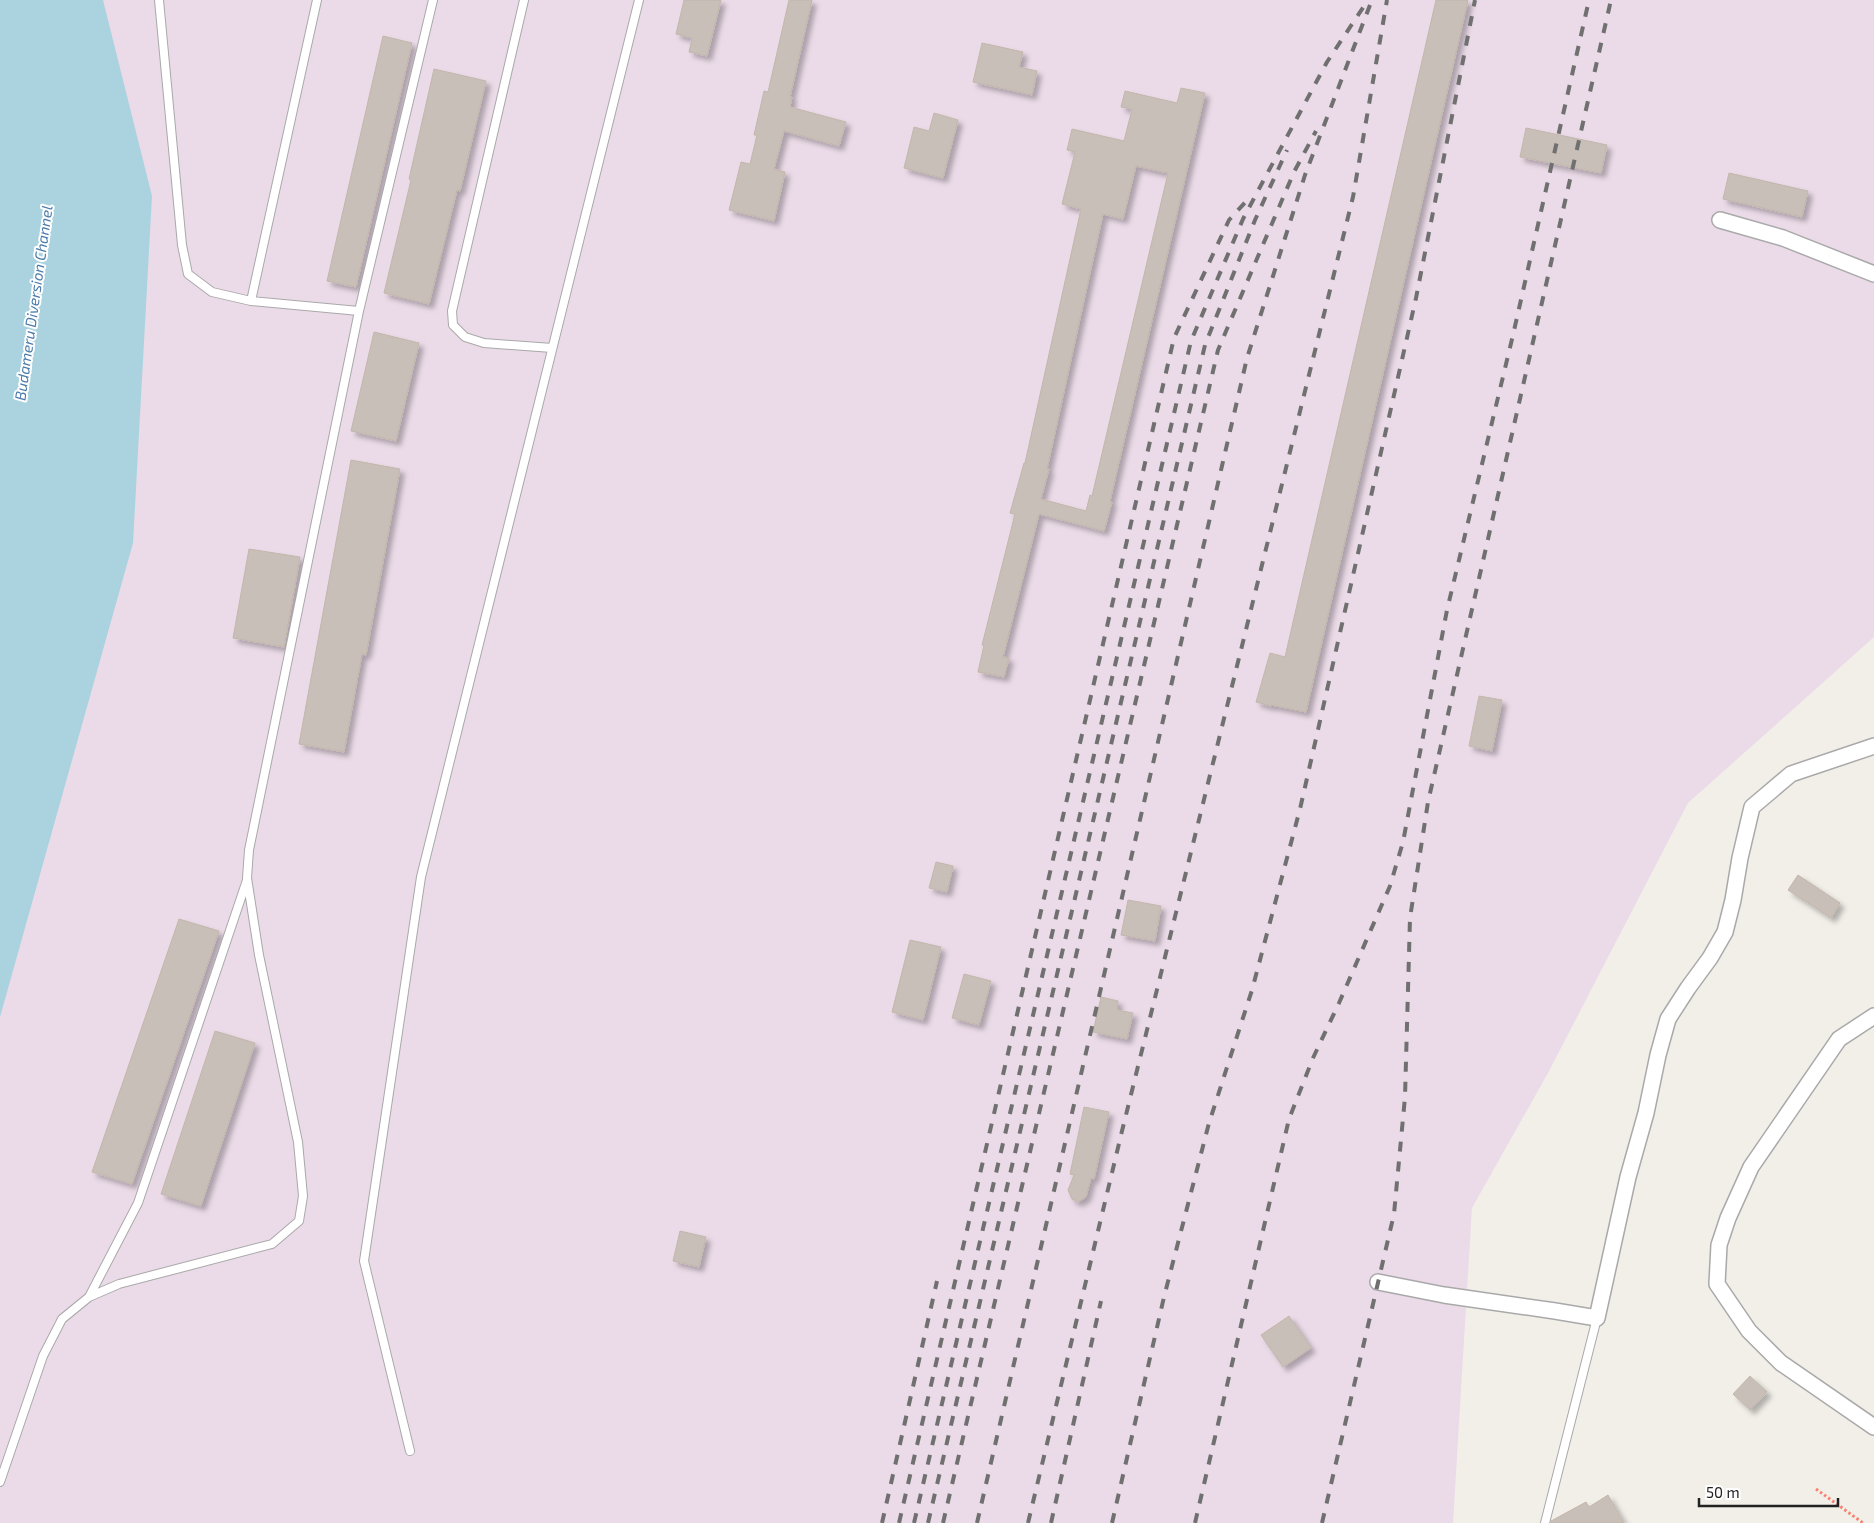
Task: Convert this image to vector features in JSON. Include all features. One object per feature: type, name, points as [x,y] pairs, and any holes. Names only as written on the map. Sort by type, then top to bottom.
[{"type":"street","points":[[1720,220],[1783,238],[1874,274]]},
{"type":"street","points":[[1378,1282],[1462,1298],[1555,1310],[1597,1318],[1628,1177],[1646,1113],[1658,1055],[1668,1019],[1710,958],[1725,932],[1752,807],[1791,774],[1874,746]]},
{"type":"street","points":[[1874,1016],[1839,1039],[1751,1167],[1728,1218],[1719,1245],[1717,1284],[1748,1330],[1781,1363],[1874,1427]]},
{"type":"lane","points":[[159,0],[182,244],[188,274],[212,292],[251,301],[359,311]]},
{"type":"lane","points":[[251,301],[317,0]]},
{"type":"lane","points":[[89,1297],[138,1203],[247,878],[251,841],[359,311],[433,0]]},
{"type":"lane","points":[[524,0],[452,310],[453,325],[465,337],[484,343],[552,348]]},
{"type":"lane","points":[[410,1451],[364,1261],[421,876],[639,0]]},
{"type":"lane","points":[[0,1482],[43,1356],[62,1319],[89,1297],[120,1284],[272,1244],[299,1220],[304,1196],[298,1142],[258,955],[247,878]]},
{"type":"lane","points":[[1545,1523],[1597,1318]]},
{"type":"path","points":[[1816,1489],[1863,1523]]},
{"type":"shaded area","points":[[0,0],[1874,0],[1874,637],[1688,803],[1548,1073],[1472,1208],[1453,1523],[0,1523]]},
{"type":"water","name":"Budameru Diversion Channel","points":[[0,0],[103,0],[152,196],[133,543],[0,1017]]},
{"type":"building","points":[[684,0],[721,0],[707,56],[689,52],[692,38],[676,34]]},
{"type":"building","points":[[789,0],[812,0],[790,97],[792,97],[790,107],[846,122],[839,146],[784,131],[774,169],[785,172],[774,221],[729,210],[741,162],[750,164],[757,135],[754,135],[764,91],[768,92]]},
{"type":"building","points":[[1436,0],[1468,0],[1306,712],[1271,706],[1256,702],[1270,653],[1285,657]]},
{"type":"building","points":[[383,36],[412,43],[356,287],[327,281]]},
{"type":"building","points":[[982,43],[1023,52],[1019,67],[1037,71],[1032,95],[973,82]]},
{"type":"building","points":[[434,69],[486,81],[460,191],[457,190],[429,304],[384,293],[411,180],[409,179]]},
{"type":"building","points":[[1181,88],[1205,93],[1104,531],[1039,514],[1003,657],[1009,658],[1004,677],[978,672],[984,645],[982,645],[1015,514],[1010,513],[1025,463],[1081,209],[1062,204],[1075,152],[1067,150],[1072,129],[1124,141],[1132,109],[1121,107],[1125,91],[1177,103]],"holes":[[[1136,166],[1168,173],[1092,496],[1090,495],[1086,511],[1041,499],[1103,214],[1123,219]]]},
{"type":"building","points":[[934,113],[958,120],[943,178],[904,168],[914,127],[929,131]]},
{"type":"building","points":[[1526,128],[1607,145],[1601,173],[1520,157]]},
{"type":"building","points":[[1729,173],[1808,191],[1802,217],[1723,199]]},
{"type":"building","points":[[374,332],[419,343],[396,441],[351,431]]},
{"type":"building","points":[[351,460],[400,469],[366,655],[362,654],[344,752],[299,744]]},
{"type":"building","points":[[249,549],[300,557],[284,647],[233,638]]},
{"type":"building","points":[[1479,696],[1502,700],[1492,751],[1469,746]]},
{"type":"building","points":[[936,862],[953,866],[947,892],[929,888]]},
{"type":"building","points":[[1798,875],[1840,903],[1831,918],[1788,890]]},
{"type":"building","points":[[1128,900],[1161,906],[1155,941],[1121,935]]},
{"type":"building","points":[[179,919],[219,931],[132,1184],[92,1172]]},
{"type":"building","points":[[910,940],[941,947],[923,1020],[892,1012]]},
{"type":"building","points":[[964,974],[991,981],[979,1025],[952,1018]]},
{"type":"building","points":[[1101,997],[1118,1001],[1117,1010],[1133,1013],[1127,1039],[1093,1032]]},
{"type":"building","points":[[215,1031],[255,1043],[201,1206],[161,1194]]},
{"type":"building","points":[[1084,1107],[1109,1112],[1094,1179],[1091,1178],[1086,1197],[1078,1202],[1072,1199],[1068,1190],[1074,1175],[1070,1174]]},
{"type":"building","points":[[680,1231],[706,1237],[699,1267],[673,1261]]},
{"type":"building","points":[[1289,1316],[1311,1348],[1283,1367],[1261,1335]]},
{"type":"building","points":[[1750,1376],[1767,1392],[1750,1410],[1733,1394]]},
{"type":"building","points":[[1608,1495],[1624,1523],[1551,1523],[1551,1521],[1586,1502],[1589,1507]]},
{"type":"railway","points":[[914,1523],[1191,341],[1243,219],[1327,62],[1368,0]]},
{"type":"railway","points":[[1028,1523],[1122,1131],[1353,197],[1387,0]]},
{"type":"railway","points":[[1112,1523],[1164,1297],[1209,1123],[1252,990],[1300,809],[1416,298],[1475,0]]},
{"type":"railway","points":[[1195,1523],[1289,1119],[1313,1058],[1390,886],[1403,842],[1447,610],[1513,335],[1589,0]]},
{"type":"railway","points":[[1322,1523],[1394,1214],[1405,1097],[1410,918],[1428,802],[1611,0]]},
{"type":"railway","points":[[977,1523],[1247,358],[1305,175],[1370,5]]},
{"type":"railway","points":[[943,1523],[1218,350],[1294,172],[1316,131]]},
{"type":"railway","points":[[928,1523],[1205,345],[1255,220],[1287,150]]},
{"type":"railway","points":[[899,1523],[1174,338],[1229,220],[1250,197]]},
{"type":"railway","points":[[882,1523],[937,1281]]},
{"type":"railway","points":[[1051,1523],[1101,1301]]}]
